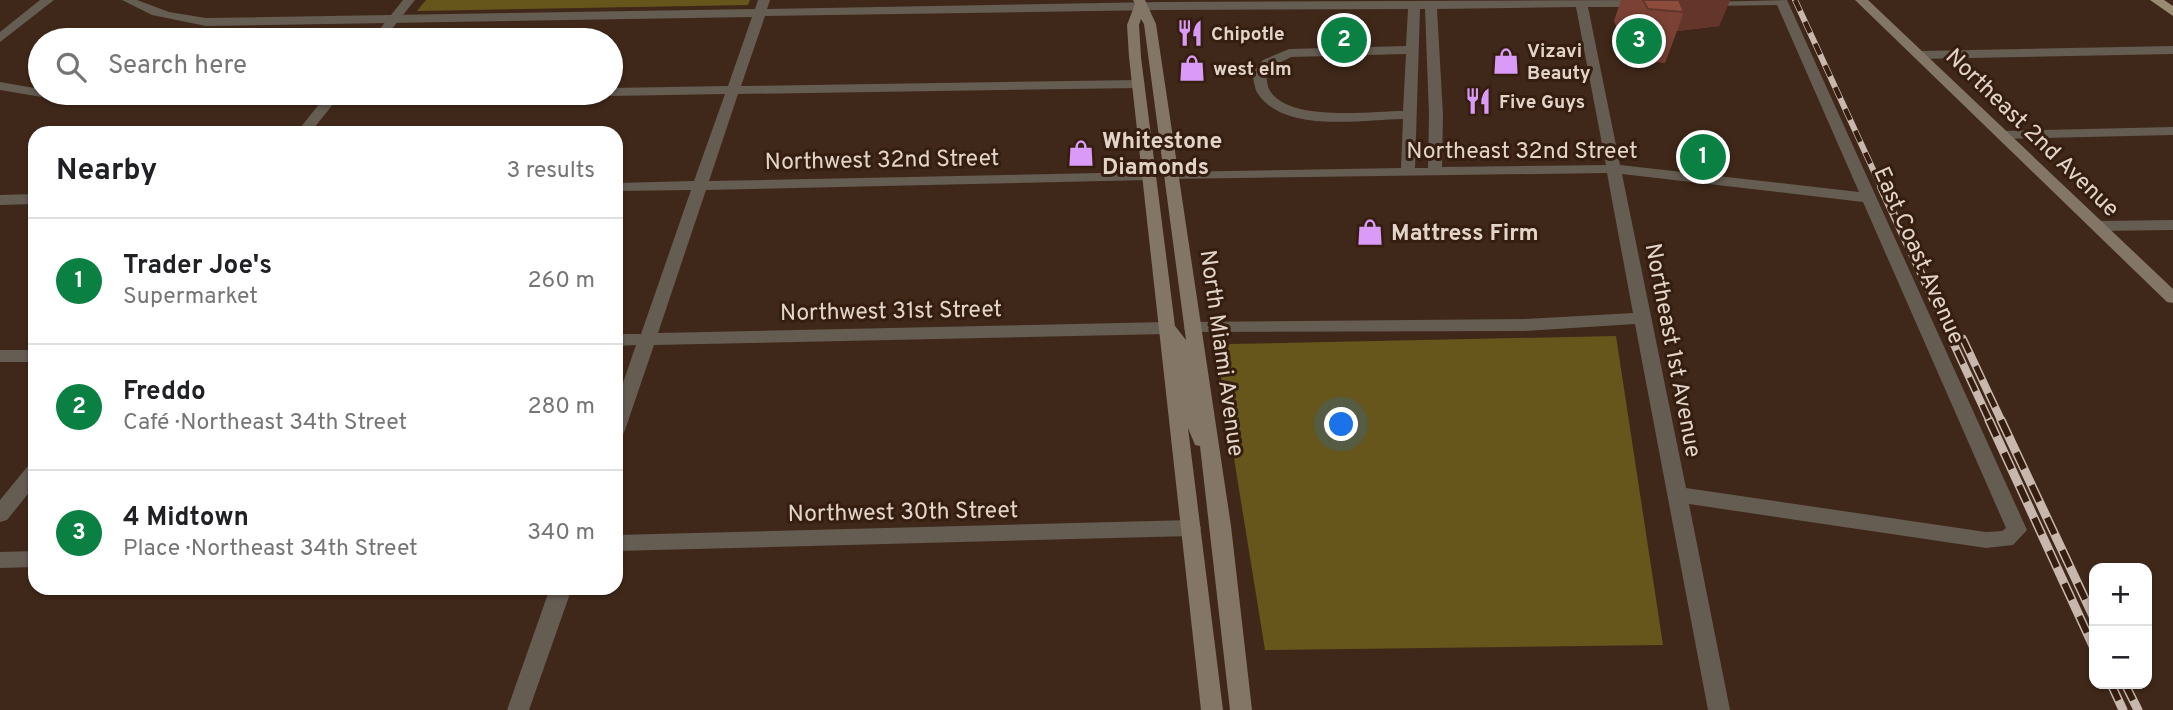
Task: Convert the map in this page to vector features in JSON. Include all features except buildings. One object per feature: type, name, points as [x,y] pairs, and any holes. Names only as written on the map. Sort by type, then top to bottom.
[{"type":"main road","name":"Northeast 2nd Avenue","points":[[1861,0],[2173,298]]},
{"type":"main road","points":[[2156,0],[2173,12]]},
{"type":"main road","points":[[1139,3],[1133,25],[1135,57],[1212,710]]},
{"type":"main road","name":"North Miami Avenue","points":[[1139,3],[1150,24],[1172,176],[1213,470],[1241,710]]},
{"type":"main road","points":[[1135,57],[1148,75],[1159,161],[1172,176]]},
{"type":"main road","points":[[1152,198],[1167,225],[1177,308],[1193,328]]},
{"type":"main road","points":[[1167,328],[1183,348],[1191,411],[1213,470]]},
{"type":"street","points":[[0,38],[48,0]]},
{"type":"street","points":[[128,0],[151,13],[206,22],[762,6],[1139,3],[1308,7],[1413,3],[1661,2]]},
{"type":"street","points":[[387,28],[409,0]]},
{"type":"street","points":[[1301,5],[1307,1],[1362,0]]},
{"type":"street","points":[[1688,2],[1781,0]]},
{"type":"street","name":"East Coast Avenue","points":[[1676,494],[1986,540],[2006,539],[2017,530],[1781,0]]},
{"type":"street","name":"Northeast 1st Avenue","points":[[1582,2],[1719,710]]},
{"type":"street","points":[[1408,172],[1413,3]]},
{"type":"street","points":[[1431,3],[1436,115],[1435,172]]},
{"type":"street","points":[[623,410],[762,6]]},
{"type":"street","points":[[1409,116],[1299,116],[1275,104],[1262,91],[1259,72],[1268,63],[1289,53],[1412,50]]},
{"type":"street","points":[[1919,55],[2173,50]]},
{"type":"street","points":[[623,92],[1138,84]]},
{"type":"street","points":[[0,86],[28,91]]},
{"type":"street","points":[[309,126],[325,105]]},
{"type":"street","points":[[2003,135],[2173,131]]},
{"type":"street","name":"Northeast 32nd Street","points":[[1172,176],[1614,169],[1870,198]]},
{"type":"street","name":"Northwest 32nd Street","points":[[623,187],[1149,176]]},
{"type":"street","points":[[0,200],[28,199]]},
{"type":"street","points":[[2098,226],[2173,225]]},
{"type":"street","points":[[1193,328],[1525,325],[1642,318]]},
{"type":"street","name":"Northwest 31st Street","points":[[623,340],[1167,328]]},
{"type":"street","points":[[0,356],[28,356]]},
{"type":"street","points":[[0,514],[28,480]]},
{"type":"street","name":"Northwest 30th Street","points":[[623,543],[1191,528]]},
{"type":"street","points":[[0,561],[28,559]]},
{"type":"street","points":[[519,710],[559,595]]},
{"type":"shaded area","points":[[426,0],[750,0],[748,5],[417,11]]},
{"type":"shaded area","points":[[1616,336],[1663,645],[1265,650],[1217,353],[1230,344]]},
{"type":"railway","points":[[1795,0],[1882,189]]},
{"type":"railway","points":[[1881,187],[1990,422]]},
{"type":"railway","points":[[1963,339],[2002,422]]},
{"type":"railway","points":[[1989,420],[2089,637]]},
{"type":"railway","points":[[2001,420],[2089,607]]},
{"type":"railway","points":[[2113,689],[2123,710]]},
{"type":"railway","points":[[2128,689],[2138,710]]},
{"type":"place","name":"Chipotle","points":[[1190,33]]},
{"type":"place","name":"Freddo","points":[[1344,40]]},
{"type":"place","name":"4 Midtown","points":[[1639,41]]},
{"type":"place","name":"Vizavi Beauty","points":[[1506,61]]},
{"type":"place","name":"west elm","points":[[1192,68]]},
{"type":"place","name":"Five Guys","points":[[1478,101]]},
{"type":"place","name":"Whitestone Diamonds","points":[[1081,153]]},
{"type":"place","name":"Trader Joe's","points":[[1703,157]]},
{"type":"place","name":"Mattress Firm","points":[[1370,232]]}]
